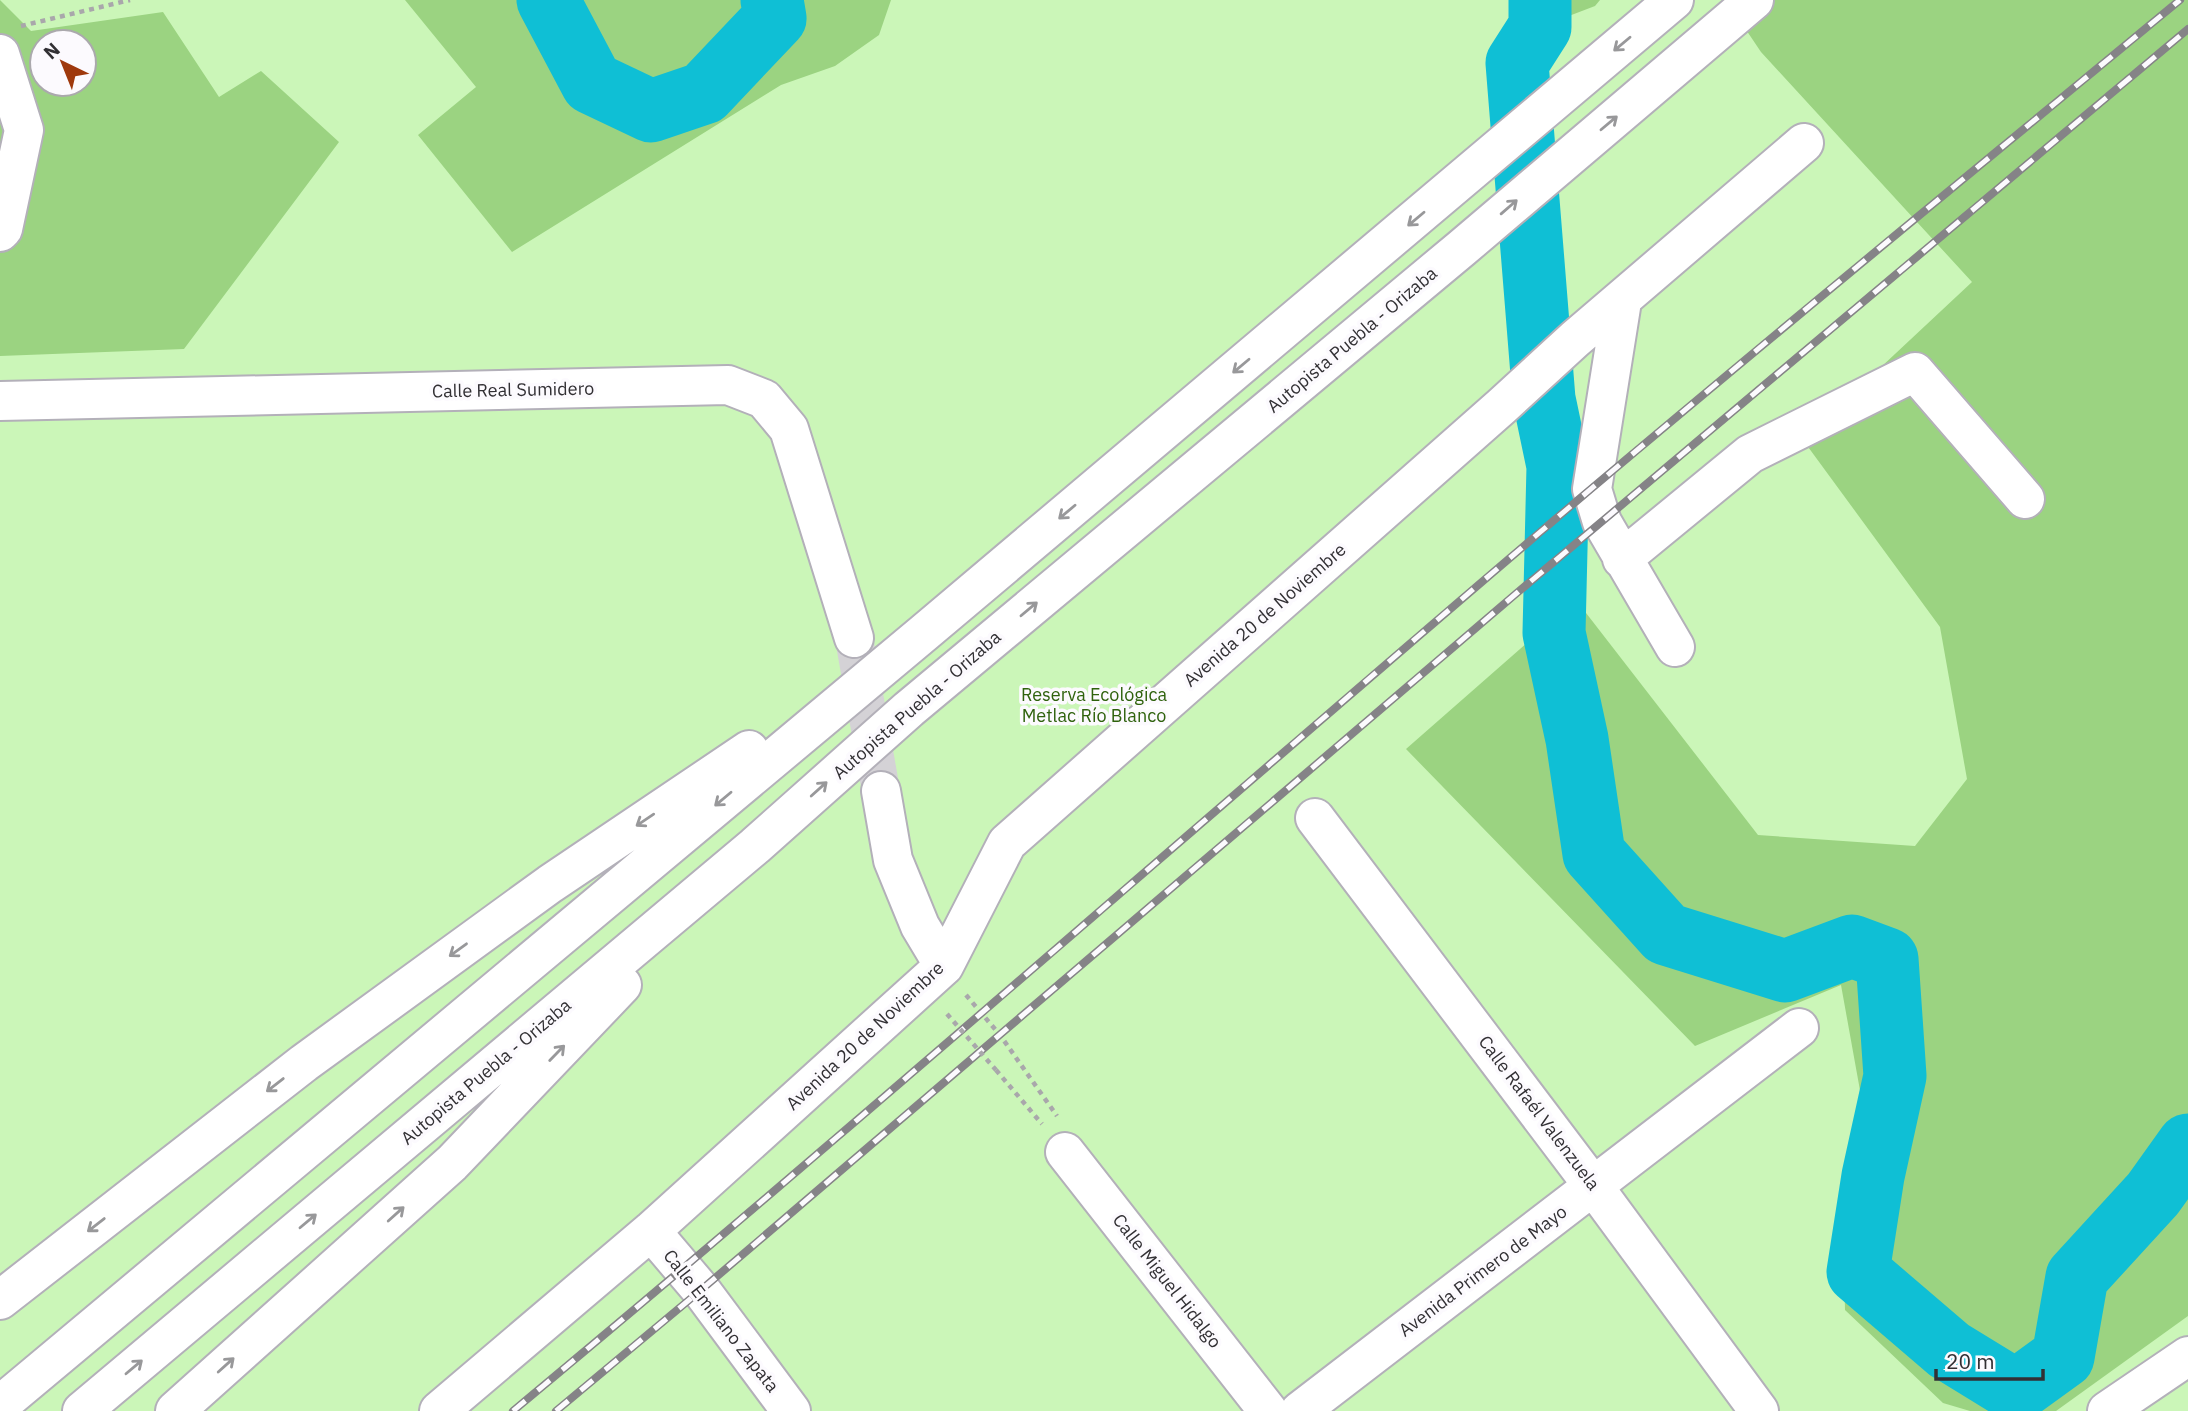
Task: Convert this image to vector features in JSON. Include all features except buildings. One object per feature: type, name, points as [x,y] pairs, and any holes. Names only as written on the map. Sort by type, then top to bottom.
[{"type":"main road","points":[[0,1405],[925,632],[1674,0]]},
{"type":"main road","name":"Autopista Puebla - Orizaba","points":[[82,1411],[755,846],[909,709],[1462,248],[1754,0]]},
{"type":"main road","points":[[0,232],[4,229],[24,130],[6,41]]},
{"type":"main road","name":"Avenida 20 de Noviembre","points":[[439,1411],[651,1231],[944,966],[1007,843],[1575,340],[1804,143]]},
{"type":"main road","points":[[1622,301],[1592,489],[1602,522],[1675,647]]},
{"type":"main road","points":[[1622,559],[1750,454],[1915,372],[2025,499]]},
{"type":"main road","name":"Calle Real Sumidero","points":[[0,401],[728,385],[764,399],[789,429],[854,638]]},
{"type":"main road","points":[[0,1300],[304,1063],[550,884],[925,632]]},
{"type":"main road","points":[[881,791],[893,860],[920,926],[944,966]]},
{"type":"main road","name":"Calle Rafaél Valenzuela","points":[[1315,818],[1594,1187],[1759,1411]]},
{"type":"main road","points":[[176,1411],[452,1163],[755,846]]},
{"type":"main road","name":"Avenida Primero de Mayo","points":[[1300,1411],[1799,1028]]},
{"type":"main road","name":"Calle Miguel Hidalgo","points":[[1065,1152],[1268,1411]]},
{"type":"main road","name":"Calle Emiliano Zapata","points":[[651,1231],[701,1290],[791,1411]]},
{"type":"main road","points":[[2107,1411],[2188,1356]]},
{"type":"path","points":[[6,41],[130,0]]},
{"type":"path","points":[[944,966],[1000,1035],[1070,1134],[1065,1152]]},
{"type":"path","points":[[947,1014],[1065,1152]]},
{"type":"green space","name":"Reserva Ecológica Metlac Río Blanco","points":[[0,0],[2188,0],[2188,1411],[0,1411]]},
{"type":"green space","points":[[0,0],[28,28],[28,98],[98,98],[98,28],[52,28],[163,12],[219,97],[261,71],[339,142],[184,349],[0,356]]},
{"type":"green space","points":[[405,0],[891,0],[879,35],[835,66],[781,85],[512,252],[418,135],[476,87]]},
{"type":"green space","points":[[1525,0],[1600,0],[1595,6],[1540,27]]},
{"type":"green space","points":[[1726,0],[2188,0],[2188,1316],[2056,1411],[1970,1411],[1943,1403],[1845,1310],[1842,1179],[1863,1107],[1841,985],[1695,1046],[1406,749],[1576,600],[1758,835],[1915,846],[1967,779],[1940,627],[1803,440],[1972,282],[1761,52]]},
{"type":"waterway","points":[[548,0],[592,83],[651,111],[704,93],[775,18],[772,0]]},
{"type":"waterway","points":[[1540,0],[1540,27],[1517,63],[1544,399],[1558,466],[1554,633],[1577,739],[1594,854],[1666,934],[1785,971],[1852,946],[1887,959],[1895,1076],[1873,1176],[1858,1272],[1949,1350],[2016,1391],[2063,1357],[2077,1277],[2153,1194],[2188,1145]]},
{"type":"tunnel","points":[[854,638],[881,791]]},
{"type":"railway","points":[[513,1411],[1572,505],[2180,0]]},
{"type":"railway","points":[[556,1411],[1518,592],[2188,29]]}]
